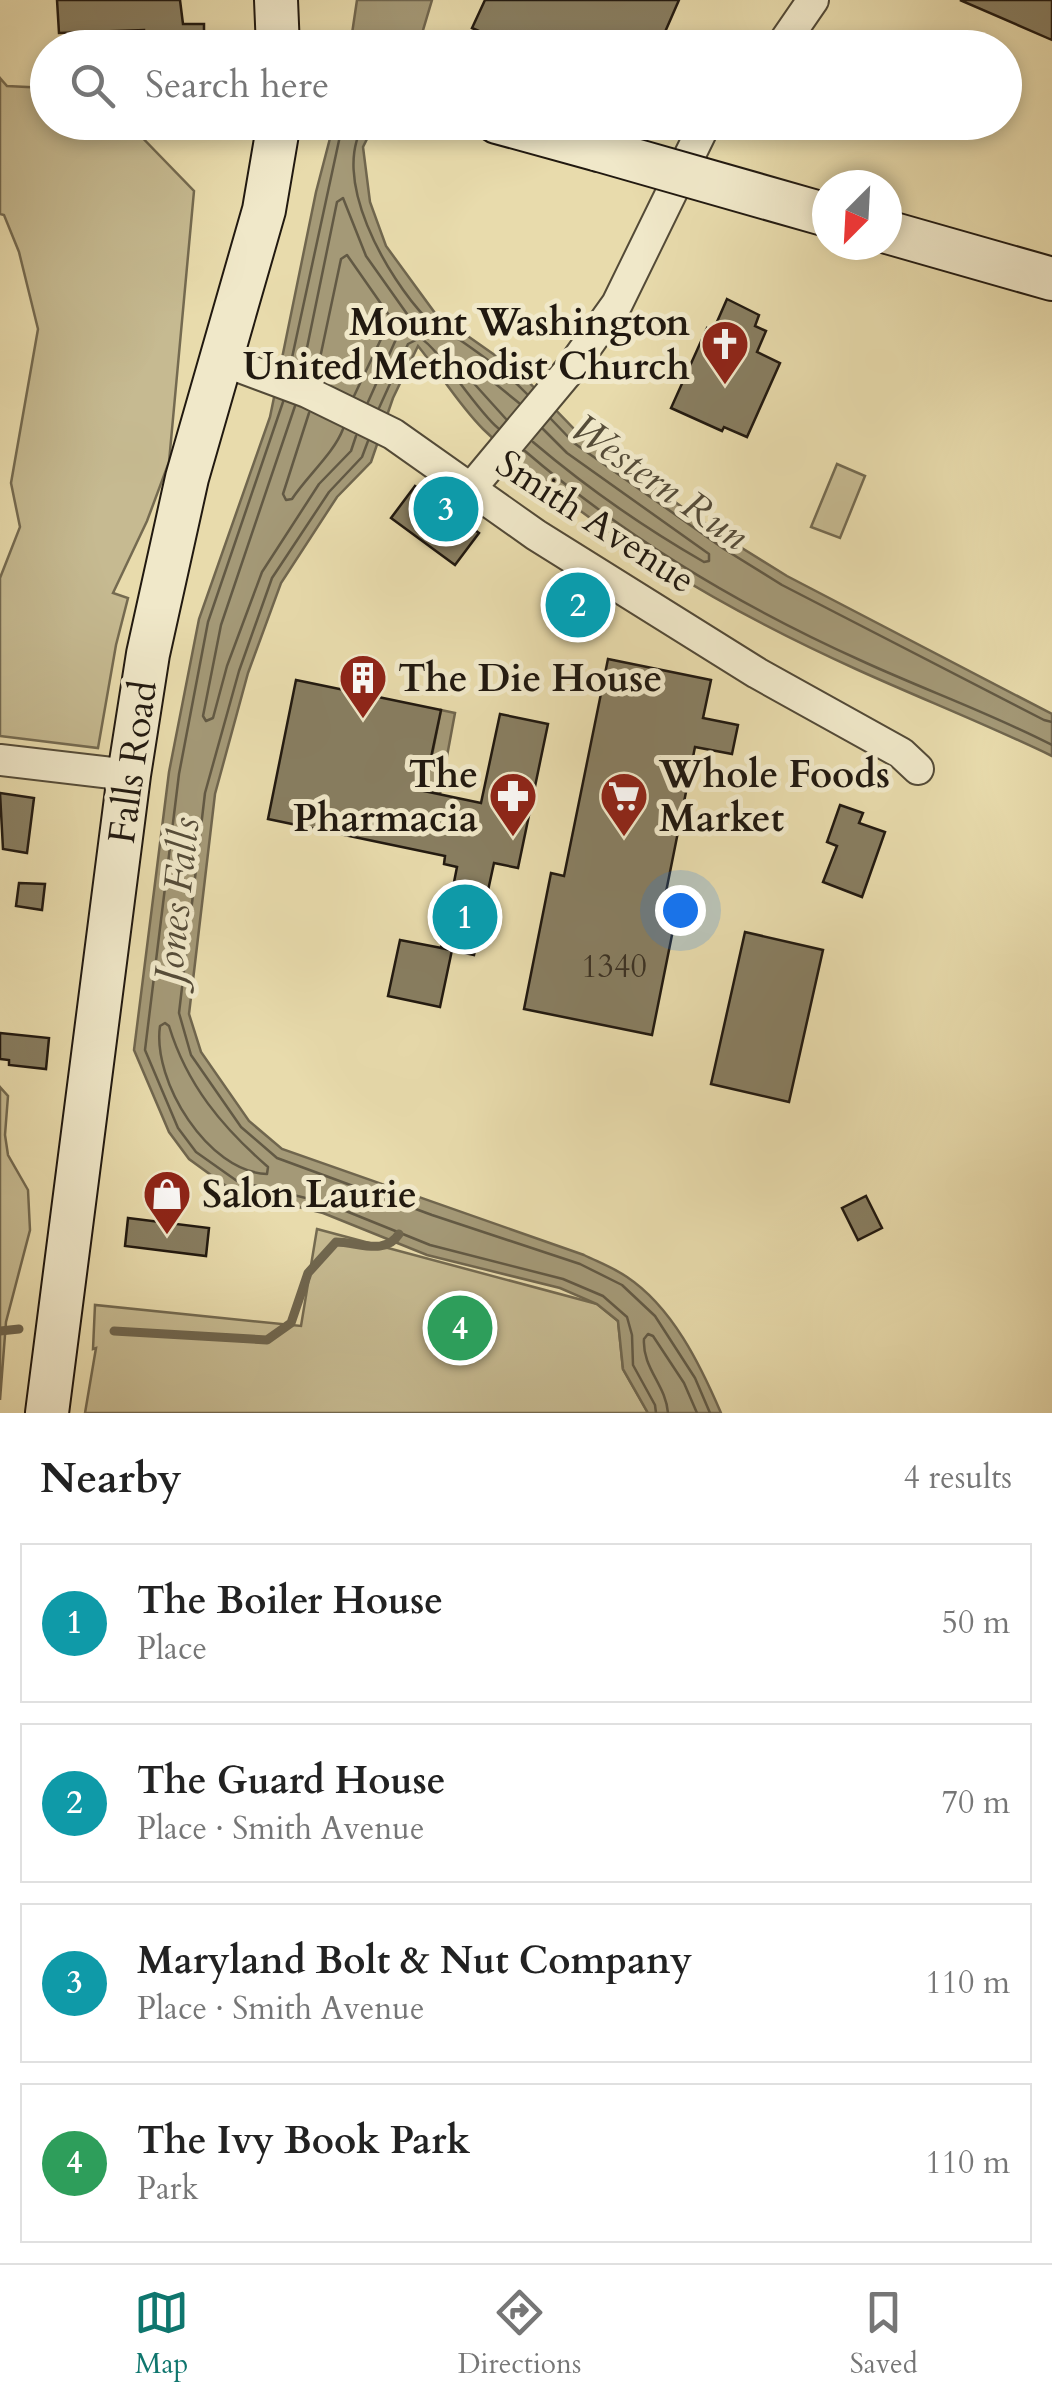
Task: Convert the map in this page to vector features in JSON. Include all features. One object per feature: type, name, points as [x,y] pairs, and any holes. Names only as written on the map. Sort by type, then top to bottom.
[{"type":"main road","points":[[276,0],[277,30]]},
{"type":"main road","name":"Falls Road","points":[[47,1413],[148,654],[187,478],[239,366],[276,140]]},
{"type":"main road","points":[[560,140],[812,211]]},
{"type":"main road","points":[[902,236],[1052,279]]},
{"type":"street","points":[[792,30],[813,0]]},
{"type":"street","points":[[472,488],[572,367],[616,304],[697,140]]},
{"type":"street","name":"Smith Avenue","points":[[239,366],[356,413],[427,456],[536,534],[758,673],[901,753],[918,769]]},
{"type":"street","points":[[0,760],[129,775]]},
{"type":"shaded area","points":[[0,78],[7,86],[30,87],[30,140],[144,140],[194,191],[169,462],[113,593],[128,598],[98,748],[0,736],[0,578],[20,527],[11,483],[38,329],[19,252],[4,215],[0,214]]},
{"type":"shaded area","points":[[837,464],[865,476],[840,538],[811,527]]},
{"type":"shaded area","points":[[0,1087],[8,1096],[8,1155],[28,1190],[30,1230],[6,1322],[0,1400]]},
{"type":"shaded area","points":[[317,1229],[597,1304],[618,1321],[623,1369],[648,1413],[85,1413],[96,1348],[93,1349],[95,1305],[301,1326]]},
{"type":"water","points":[[357,0],[432,0],[423,30],[353,30]]},
{"type":"water","name":"Jones Falls","points":[[330,140],[366,140],[363,147],[370,202],[386,246],[435,313],[519,372],[580,435],[787,576],[1052,714],[1052,756],[808,647],[709,594],[613,534],[524,466],[474,419],[418,346],[393,398],[371,462],[337,497],[281,583],[248,673],[215,794],[189,1014],[201,1052],[249,1121],[282,1149],[584,1255],[627,1277],[671,1320],[694,1356],[721,1413],[648,1413],[623,1369],[618,1321],[597,1304],[560,1288],[427,1255],[323,1213],[233,1191],[189,1159],[169,1132],[134,1050],[169,772],[199,619],[270,417]]},
{"type":"water","points":[[441,710],[455,713],[440,794],[425,791]]},
{"type":"building","points":[[57,0],[180,0],[183,24],[204,24],[204,30],[59,30]]},
{"type":"building","points":[[485,0],[679,0],[666,30],[472,28]]},
{"type":"building","points":[[960,0],[1052,0],[1052,40]]},
{"type":"building","name":"Mount Washington United Methodist Church","points":[[727,299],[759,315],[755,326],[766,331],[757,352],[780,363],[747,437],[724,427],[722,431],[671,408],[707,328],[713,331]]},
{"type":"building","points":[[415,486],[479,533],[455,565],[391,518]]},
{"type":"building","name":"Whole Foods Market","points":[[608,659],[711,680],[703,718],[738,725],[732,754],[695,747],[665,897],[679,900],[652,1035],[524,1009],[551,873],[564,876]]},
{"type":"building","points":[[296,680],[441,710],[424,791],[481,803],[500,714],[548,724],[518,868],[494,863],[474,955],[441,948],[457,867],[444,864],[445,856],[268,819]]},
{"type":"building","points":[[0,793],[34,798],[27,853],[3,849]]},
{"type":"building","points":[[840,805],[863,813],[859,823],[885,832],[862,897],[823,882],[837,846],[827,842]]},
{"type":"building","points":[[19,883],[45,884],[42,910],[16,906]]},
{"type":"building","points":[[745,932],[823,950],[789,1102],[711,1084]]},
{"type":"building","points":[[400,940],[452,950],[440,1007],[388,996]]},
{"type":"building","points":[[0,1033],[49,1038],[46,1069],[9,1065],[9,1060],[0,1059]]},
{"type":"building","points":[[866,1196],[882,1228],[858,1240],[842,1208]]},
{"type":"building","name":"Salon Laurie","points":[[128,1218],[209,1228],[206,1256],[125,1246]]},
{"type":"waterway","points":[[114,1331],[267,1340],[291,1323],[308,1273],[336,1242],[379,1246],[399,1234]]},
{"type":"waterway","points":[[0,1331],[19,1329]]},
{"type":"place","name":"Mount Washington United Methodist Church","points":[[725,386]]},
{"type":"place","name":"Maryland Bolt & Nut Company","points":[[446,509]]},
{"type":"place","name":"The Guard House","points":[[578,605]]},
{"type":"place","name":"The Die House","points":[[363,720]]},
{"type":"place","name":"The Pharmacia","points":[[513,838]]},
{"type":"place","name":"Whole Foods Market","points":[[624,838]]},
{"type":"place","name":"The Boiler House","points":[[465,917]]},
{"type":"place","name":"Salon Laurie","points":[[167,1236]]},
{"type":"place","name":"The Ivy Book Park","points":[[460,1328]]},
{"type":"water label","name":"Western Run","points":[[660,481]]}]
